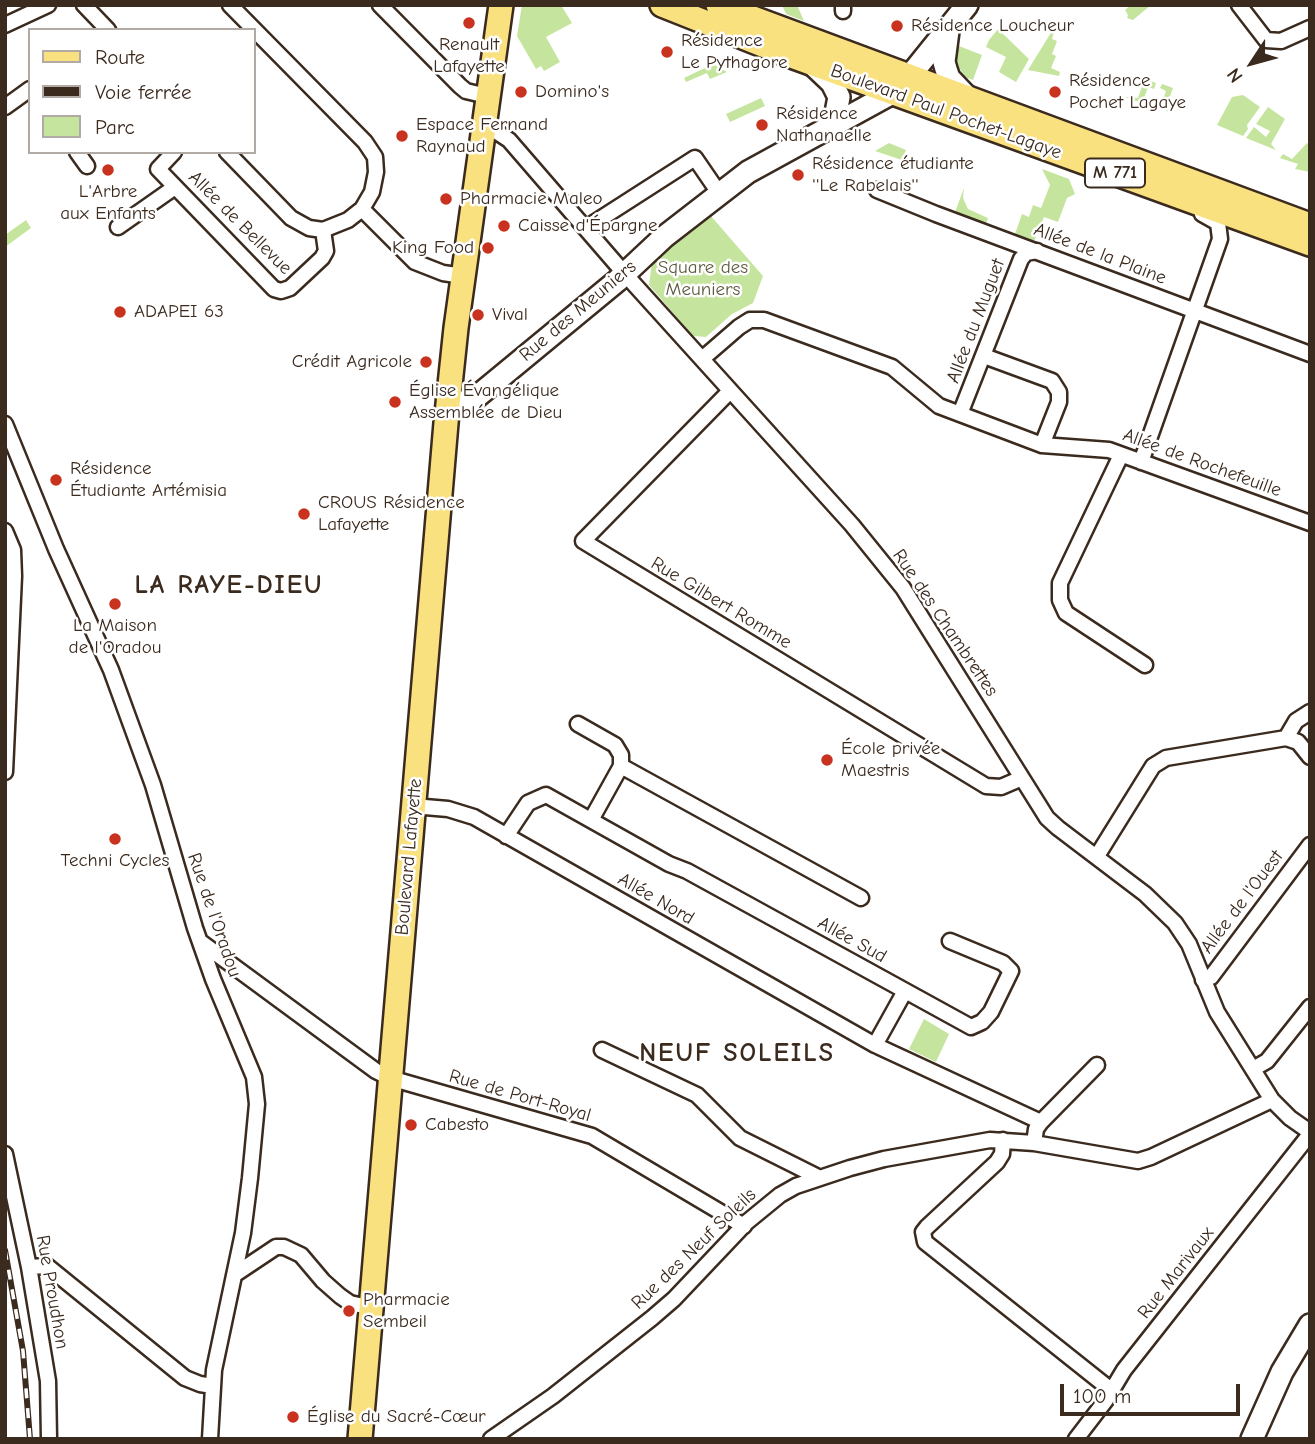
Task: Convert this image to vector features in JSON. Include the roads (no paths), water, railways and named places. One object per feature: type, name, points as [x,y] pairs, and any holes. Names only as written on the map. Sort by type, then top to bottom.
[{"type":"main road","name":"Boulevard Lafayette","points":[[360,1439],[448,402],[500,5]]},
{"type":"main road","name":"Boulevard Paul Pochet-Lagaye","points":[[662,5],[810,62],[971,100],[1310,225]]},
{"type":"main road","name":"Boulevard Paul Pochet-Lagaye","points":[[718,5],[1106,170],[1310,244]]},
{"type":"main road","name":"Rue des Meuniers","points":[[448,402],[467,402],[474,399],[719,193],[748,172],[821,133],[901,85],[967,5]]},
{"type":"main road","points":[[949,29],[944,62],[947,74],[971,100]]},
{"type":"main road","points":[[810,62],[832,83],[839,97],[835,118],[821,133]]},
{"type":"main road","points":[[1252,1439],[1282,1372],[1310,1325]]},
{"type":"street","points":[[5,25],[48,5]]},
{"type":"street","points":[[84,5],[106,28]]},
{"type":"street","points":[[230,5],[253,28]]},
{"type":"street","points":[[380,5],[460,86],[467,91],[487,96]]},
{"type":"street","points":[[1239,5],[1263,38],[1270,41],[1281,41],[1310,28]]},
{"type":"street","points":[[229,154],[290,218],[309,228],[323,230],[340,225],[362,209],[372,192],[376,172],[374,157],[365,142],[256,31]]},
{"type":"street","points":[[5,107],[28,90]]},
{"type":"street","name":"Rue des Chambrettes","points":[[483,123],[509,140],[624,273],[852,525],[903,588],[1047,818],[1145,894],[1175,923],[1189,944],[1217,1012],[1272,1100],[1310,1133]]},
{"type":"street","points":[[78,154],[87,166]]},
{"type":"street","name":"Allée de Bellevue","points":[[172,154],[158,169],[274,289],[281,291],[290,288],[324,255],[326,245],[323,230]]},
{"type":"street","points":[[586,228],[695,158],[719,193]]},
{"type":"street","points":[[1106,170],[1139,190],[1211,218],[1218,223],[1220,239],[1141,462]]},
{"type":"street","points":[[118,227],[175,187]]},
{"type":"street","name":"Allée de la Plaine","points":[[877,190],[1310,354]]},
{"type":"street","points":[[362,209],[415,262],[443,273],[463,276]]},
{"type":"street","points":[[1220,239],[1231,229],[1250,222]]},
{"type":"street","name":"Allée du Muguet","points":[[960,414],[1021,259],[1026,253],[1037,251]]},
{"type":"street","name":"Allée de Rochefeuille","points":[[702,359],[750,320],[764,320],[892,367],[939,406],[1042,446],[1109,450],[1310,523]]},
{"type":"street","points":[[984,356],[1052,381],[1059,392],[1059,402],[1042,446]]},
{"type":"street","name":"Rue Gilbert Romme","points":[[730,391],[583,541],[986,786],[1001,787],[1022,778]]},
{"type":"street","name":"Rue de l'Oradou","points":[[6,432],[111,670],[153,785],[214,979],[241,1040],[257,1090],[250,1178],[213,1386],[211,1439]]},
{"type":"street","points":[[1121,455],[1060,583],[1060,600],[1066,613],[1145,665]]},
{"type":"street","points":[[5,531],[13,550],[14,563],[5,772]]},
{"type":"street","points":[[1286,738],[1296,721],[1310,712]]},
{"type":"street","points":[[578,724],[615,745],[621,755],[621,766],[591,820]]},
{"type":"street","points":[[1097,856],[1153,766],[1166,758],[1286,738],[1298,742],[1310,757]]},
{"type":"street","points":[[621,766],[861,898]]},
{"type":"street","name":"Allée Sud","points":[[506,836],[528,803],[546,794],[971,1027],[982,1022],[991,1012],[1011,971],[1003,963],[950,942]]},
{"type":"street","name":"Allée Nord","points":[[413,806],[463,812],[874,1045],[1041,1122]]},
{"type":"street","name":"Allée de l'Ouest","points":[[1203,980],[1211,977],[1310,845]]},
{"type":"street","name":"Rue de Port-Royal","points":[[202,943],[376,1071],[390,1078],[592,1136],[744,1226]]},
{"type":"street","points":[[214,979],[242,974]]},
{"type":"street","points":[[874,1045],[905,991]]},
{"type":"street","points":[[1253,1069],[1267,1061],[1310,1007]]},
{"type":"street","points":[[603,1050],[697,1095],[740,1138],[820,1178]]},
{"type":"street","points":[[1034,1143],[1041,1122],[1097,1065]]},
{"type":"street","name":"Rue des Neuf Soleils","points":[[491,1439],[553,1396],[674,1299],[744,1226],[780,1195],[820,1178],[884,1160],[989,1140],[1034,1143],[1138,1161],[1272,1100]]},
{"type":"street","name":"Rue Marivaux","points":[[1076,1439],[1310,1133]]},
{"type":"street","points":[[1003,1140],[1002,1154],[997,1162],[927,1227],[923,1237],[926,1246],[1111,1390]]},
{"type":"street","name":"Rue Proudhon","points":[[5,1154],[29,1267],[48,1381],[49,1439]]},
{"type":"street","points":[[234,1275],[276,1247],[284,1247],[300,1255],[323,1281],[350,1303],[372,1308]]},
{"type":"street","points":[[29,1267],[47,1266],[185,1378],[213,1386]]},
{"type":"railway","points":[[5,1250],[23,1351],[30,1439]]},
{"type":"place","name":"Renault Lafayette","points":[[469,23]]},
{"type":"place","name":"Résidence Loucheur","points":[[897,26]]},
{"type":"place","name":"Résidence Le Pythagore","points":[[667,52]]},
{"type":"place","name":"Domino's","points":[[521,92]]},
{"type":"place","name":"Résidence Pochet Lagaye","points":[[1055,92]]},
{"type":"place","name":"Résidence Nathanaelle","points":[[762,125]]},
{"type":"place","name":"Espace Fernand Raynaud","points":[[402,136]]},
{"type":"place","name":"L'Arbre aux Enfants","points":[[108,170]]},
{"type":"place","name":"Résidence étudiante ''Le Rabelais''","points":[[798,175]]},
{"type":"place","name":"Pharmacie Maleo","points":[[446,199]]},
{"type":"place","name":"Caisse d'Épargne","points":[[504,226]]},
{"type":"place","name":"King Food","points":[[488,248]]},
{"type":"place","name":"ADAPEI 63","points":[[120,312]]},
{"type":"place","name":"Vival","points":[[478,315]]},
{"type":"place","name":"Crédit Agricole","points":[[426,362]]},
{"type":"place","name":"Église Évangélique Assemblée de Dieu","points":[[395,402]]},
{"type":"place","name":"Résidence Étudiante Artémisia","points":[[56,480]]},
{"type":"place","name":"CROUS Résidence Lafayette","points":[[304,514]]},
{"type":"place","name":"La Maison de l'Oradou","points":[[115,604]]},
{"type":"place","name":"École privée Maestris","points":[[827,760]]},
{"type":"place","name":"Techni Cycles","points":[[115,839]]},
{"type":"place","name":"Cabesto","points":[[411,1125]]},
{"type":"place","name":"Pharmacie Sembeil","points":[[349,1311]]},
{"type":"place","name":"Église du Sacré-Cœur","points":[[293,1417]]},
{"type":"district","name":"LA RAYE-DIEU","points":[[229,586]]},
{"type":"district","name":"NEUF SOLEILS","points":[[737,1054]]},
{"type":"park label","name":"Square des Meuniers","points":[[703,279]]}]
